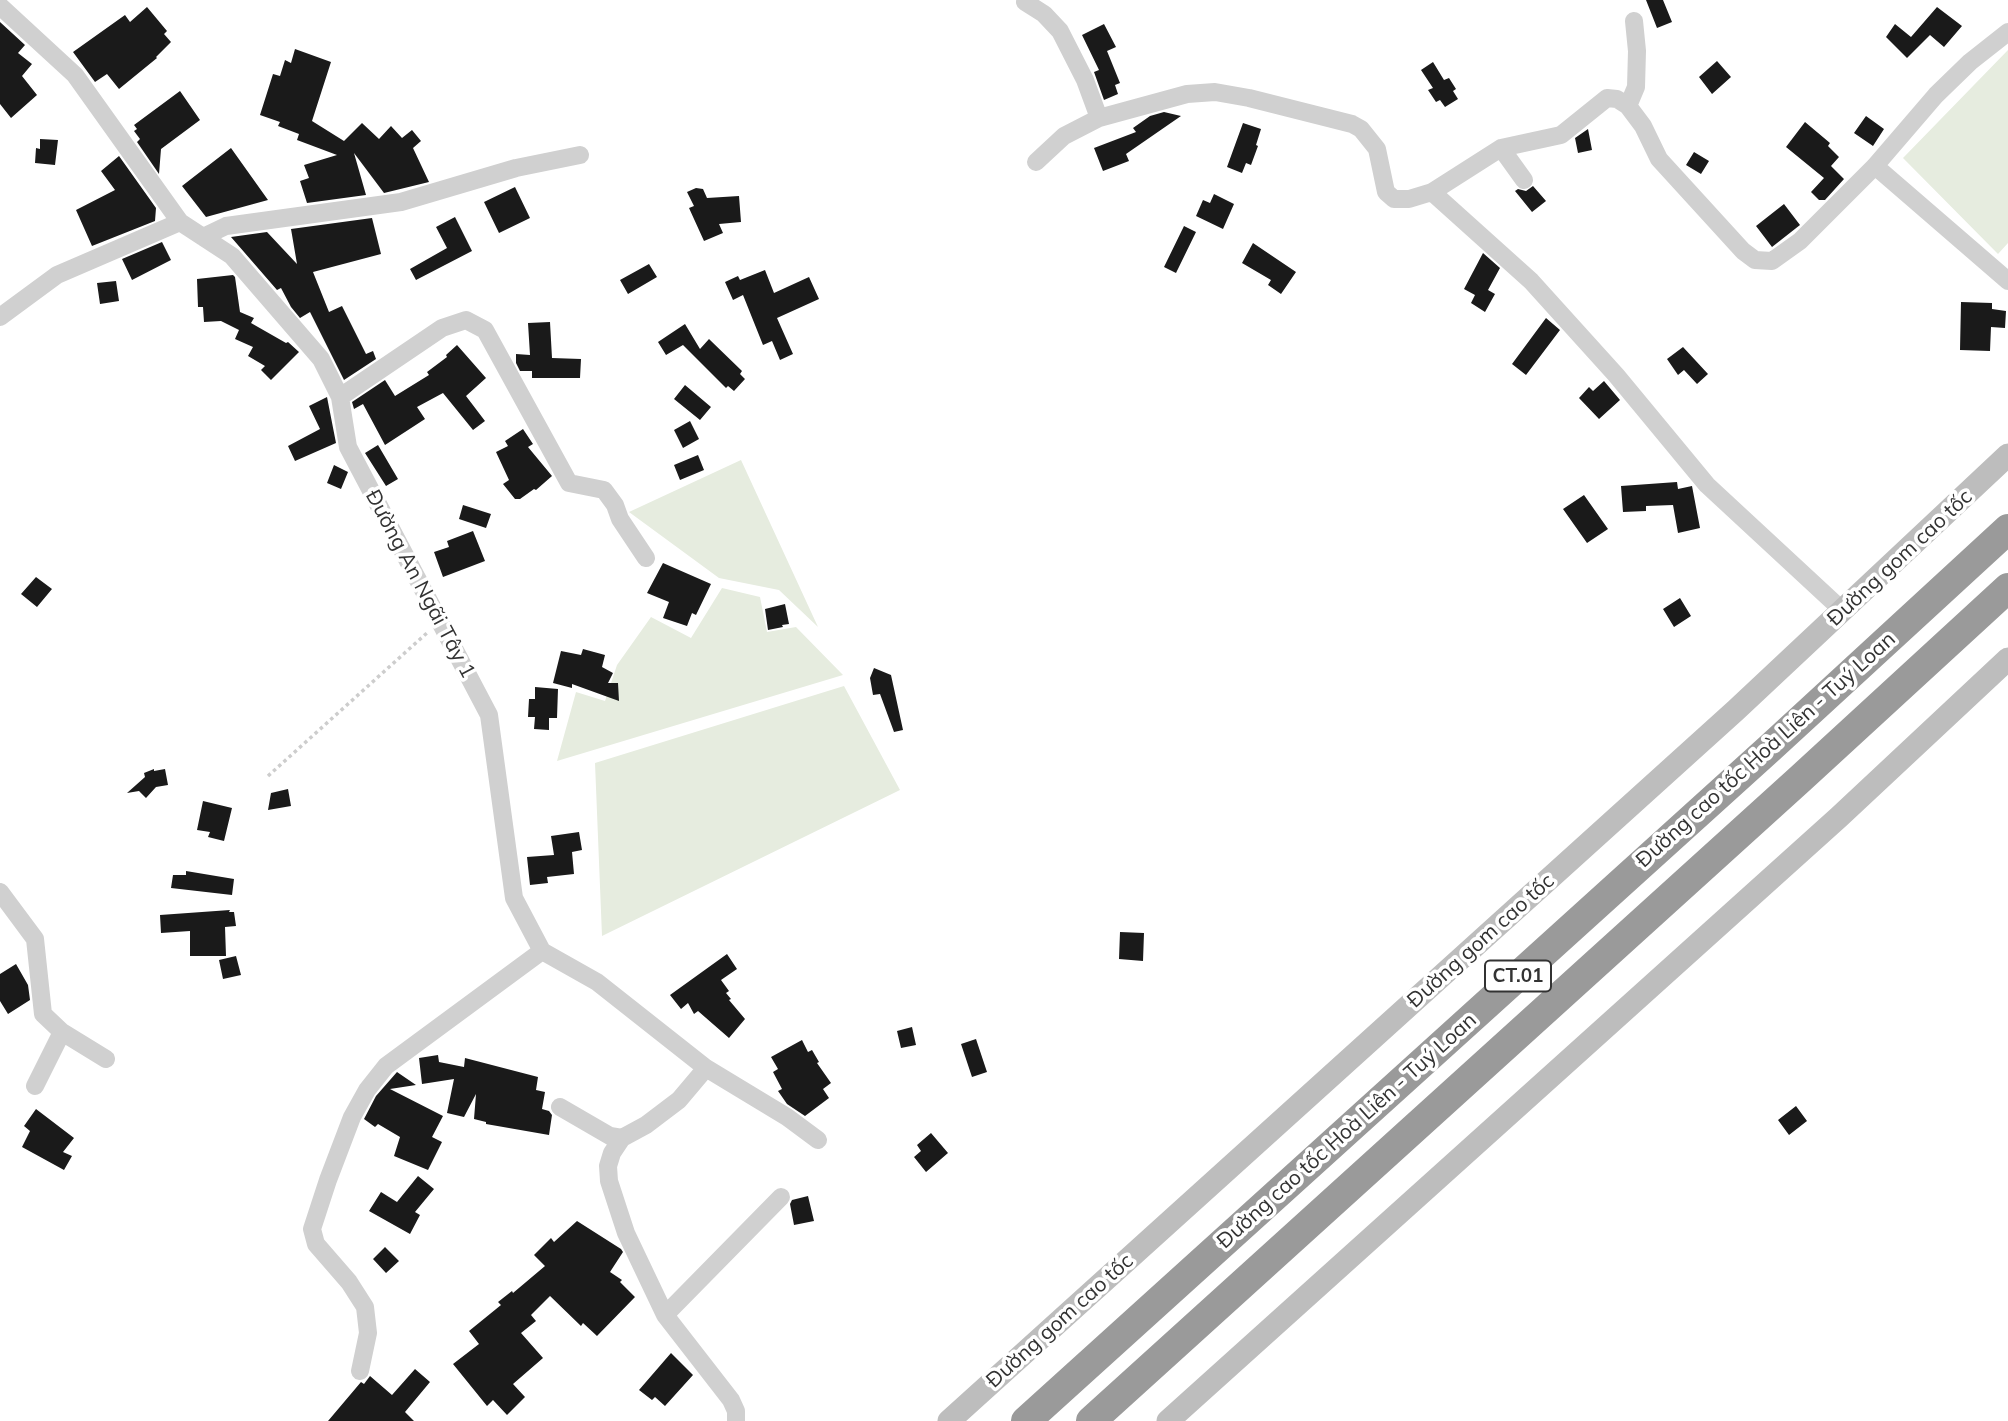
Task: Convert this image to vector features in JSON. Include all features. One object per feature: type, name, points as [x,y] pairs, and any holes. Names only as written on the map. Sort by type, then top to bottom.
[{"type":"highway","name":"Đường cao tốc Hoà Liên - Tuý Loan","points":[[1026,1421],[2008,529]]},
{"type":"highway","name":"Đường cao tốc Hoà Liên - Tuý Loan","points":[[1091,1421],[1801,779],[2008,588]]},
{"type":"main road","name":"Đường gom cao tốc","points":[[949,1421],[1726,720],[2008,455]]},
{"type":"main road","points":[[1168,1421],[1839,817],[2008,659]]},
{"type":"street","points":[[1025,2],[1044,14],[1060,31],[1085,80],[1099,118]]},
{"type":"street","name":"Đường An Ngãi Tây 1","points":[[0,6],[75,75],[180,222],[232,256],[321,359],[340,397],[348,447],[489,715],[514,898],[542,951]]},
{"type":"street","points":[[1628,106],[1636,87],[1634,21]]},
{"type":"street","points":[[1036,162],[1064,136],[1099,118],[1187,94],[1215,92],[1352,124],[1361,129],[1377,149],[1386,192],[1394,199],[1409,199],[1432,192],[1501,148],[1561,135],[1607,98],[1617,99],[1628,106],[1643,126],[1659,159],[1743,251],[1755,260],[1772,261],[1800,241],[1875,166],[1936,95],[1970,62],[2008,32]]},
{"type":"street","points":[[1501,148],[1524,180]]},
{"type":"street","points":[[203,237],[226,226],[401,202],[516,168],[580,155]]},
{"type":"street","points":[[1875,166],[2008,281]]},
{"type":"street","points":[[1432,192],[1531,281],[1616,374],[1715,494],[1843,611]]},
{"type":"street","points":[[0,317],[57,275],[180,222]]},
{"type":"street","points":[[340,397],[442,328],[466,320],[485,330],[569,483],[604,490],[646,558]]},
{"type":"street","points":[[0,892],[35,939],[43,1013],[62,1032],[106,1059]]},
{"type":"street","points":[[360,1371],[368,1334],[365,1307],[349,1282],[316,1244],[312,1229],[352,1117],[367,1090],[386,1066],[542,951],[597,982],[706,1068],[787,1117],[818,1140]]},
{"type":"street","points":[[34,1086],[62,1032]]},
{"type":"street","points":[[706,1068],[679,1100],[662,1114],[622,1138],[612,1153],[608,1166],[609,1181],[626,1233],[665,1315],[731,1400],[736,1411],[736,1421]]},
{"type":"street","points":[[560,1107],[610,1136],[622,1138]]},
{"type":"street","points":[[665,1315],[781,1197]]},
{"type":"path","points":[[268,776],[440,621]]},
{"type":"shaded area","points":[[2008,50],[2008,243],[1998,254],[1903,158]]},
{"type":"shaded area","points":[[741,460],[818,627],[779,590],[719,578],[629,512]]},
{"type":"shaded area","points":[[722,588],[760,597],[767,632],[796,627],[843,675],[557,761],[576,692],[605,701],[617,665],[651,617],[691,638]]},
{"type":"shaded area","points":[[844,686],[900,790],[602,936],[595,763]]},
{"type":"building","points":[[1646,0],[1663,0],[1672,22],[1657,28]]},
{"type":"building","points":[[147,7],[167,31],[164,34],[171,42],[157,58],[119,89],[107,74],[95,82],[73,52],[125,15],[130,22]]},
{"type":"building","points":[[1937,7],[1962,26],[1944,47],[1930,35],[1907,58],[1886,37],[1895,24],[1911,37]]},
{"type":"building","points":[[0,22],[25,45],[18,53],[32,64],[22,76],[37,95],[11,118],[0,104]]},
{"type":"building","points":[[1104,24],[1116,47],[1107,51],[1120,83],[1115,85],[1118,94],[1104,100],[1094,72],[1099,70],[1082,35]]},
{"type":"building","points":[[295,49],[331,62],[312,121],[344,141],[362,123],[379,139],[391,126],[402,138],[412,130],[421,141],[413,148],[429,182],[384,193],[354,153],[366,195],[307,203],[300,181],[309,178],[304,165],[337,155],[297,140],[299,134],[278,126],[280,122],[260,115],[273,74],[280,76],[285,60],[291,63]]},
{"type":"building","points":[[1717,61],[1731,77],[1712,94],[1699,77]]},
{"type":"building","points":[[1433,62],[1444,80],[1449,78],[1456,89],[1453,91],[1458,99],[1445,107],[1440,100],[1436,102],[1428,90],[1433,88],[1421,70]]},
{"type":"building","points":[[180,91],[200,120],[161,149],[159,174],[137,142],[140,139],[134,131],[137,129],[134,125]]},
{"type":"building","points":[[1164,112],[1181,116],[1126,154],[1129,161],[1103,171],[1094,148],[1136,132],[1133,128],[1150,116]]},
{"type":"building","points":[[1866,116],[1884,129],[1873,146],[1854,133]]},
{"type":"building","points":[[1805,122],[1830,143],[1828,146],[1839,157],[1831,166],[1844,179],[1825,200],[1819,200],[1811,192],[1824,178],[1786,147]]},
{"type":"building","points":[[1243,123],[1261,129],[1251,165],[1246,163],[1242,173],[1227,167]]},
{"type":"building","points":[[1588,129],[1592,150],[1578,153],[1575,138]]},
{"type":"building","points":[[40,139],[58,140],[55,165],[35,163]]},
{"type":"building","points":[[231,148],[268,200],[206,217],[182,186]]},
{"type":"building","points":[[1694,152],[1709,161],[1701,174],[1686,165]]},
{"type":"building","points":[[119,156],[156,208],[155,221],[92,246],[76,210],[115,190],[101,171]]},
{"type":"building","points":[[1533,186],[1546,201],[1532,212],[1515,191],[1526,191]]},
{"type":"building","points":[[515,187],[530,218],[499,233],[484,202]]},
{"type":"building","points":[[696,188],[703,189],[707,198],[739,196],[741,222],[719,224],[723,233],[704,241],[689,208],[694,206],[687,192]]},
{"type":"building","points":[[1214,194],[1234,204],[1223,229],[1196,216],[1203,200],[1210,203]]},
{"type":"building","points":[[1784,204],[1800,225],[1772,247],[1756,226]]},
{"type":"building","points":[[455,217],[472,251],[416,280],[410,269],[447,248],[436,227]]},
{"type":"building","points":[[372,218],[381,254],[313,272],[329,312],[342,306],[366,354],[373,351],[376,359],[344,380],[310,312],[300,318],[281,288],[277,290],[231,237],[267,232],[297,264],[291,229]]},
{"type":"building","points":[[1184,226],[1196,232],[1176,273],[1164,267]]},
{"type":"building","points":[[162,242],[171,260],[132,280],[122,259]]},
{"type":"building","points":[[1253,243],[1296,272],[1281,294],[1268,285],[1271,280],[1242,263]]},
{"type":"building","points":[[1483,253],[1500,268],[1488,290],[1495,294],[1485,312],[1471,303],[1475,295],[1464,289]]},
{"type":"building","points":[[649,264],[657,277],[628,294],[620,280]]},
{"type":"building","points":[[765,270],[774,293],[809,277],[819,299],[777,318],[793,354],[780,360],[772,341],[763,345],[743,295],[733,300],[725,282],[738,276],[740,280]]},
{"type":"building","points":[[233,275],[240,312],[254,318],[251,323],[288,342],[299,352],[271,380],[261,370],[265,366],[248,356],[253,347],[235,339],[239,330],[221,321],[204,322],[203,307],[198,307],[197,279]]},
{"type":"building","points":[[116,281],[119,301],[100,304],[97,283]]},
{"type":"building","points":[[1961,302],[1992,303],[1992,309],[2006,311],[2005,328],[1991,327],[1990,351],[1960,350]]},
{"type":"building","points":[[1546,318],[1560,330],[1526,375],[1512,364]]},
{"type":"building","points":[[550,322],[552,358],[581,359],[580,378],[532,378],[532,371],[520,371],[516,354],[530,355],[528,323]]},
{"type":"building","points":[[685,324],[700,349],[709,339],[742,371],[740,374],[745,379],[734,391],[728,386],[726,388],[683,345],[666,355],[658,342]]},
{"type":"building","points":[[457,345],[486,378],[466,396],[485,421],[473,430],[443,393],[417,407],[425,419],[385,445],[363,404],[354,409],[352,402],[385,380],[395,396],[429,375],[427,372],[447,357]]},
{"type":"building","points":[[1683,347],[1708,374],[1697,384],[1684,370],[1678,375],[1667,359]]},
{"type":"building","points":[[1604,381],[1620,400],[1599,419],[1579,398],[1589,387],[1593,391]]},
{"type":"building","points":[[685,385],[711,407],[700,420],[674,399]]},
{"type":"building","points":[[327,397],[336,443],[295,461],[288,446],[320,429],[309,406]]},
{"type":"building","points":[[690,421],[699,439],[683,448],[674,430]]},
{"type":"building","points":[[523,429],[533,444],[528,447],[552,476],[536,490],[515,499],[503,484],[509,480],[496,452],[508,446],[505,441]]},
{"type":"building","points":[[378,445],[398,479],[386,486],[365,453]]},
{"type":"building","points":[[698,455],[704,470],[680,480],[674,465]]},
{"type":"building","points":[[334,465],[348,472],[341,489],[327,483]]},
{"type":"building","points":[[1677,482],[1678,489],[1692,486],[1700,528],[1678,533],[1673,505],[1646,506],[1646,511],[1623,512],[1621,486]]},
{"type":"building","points":[[1584,495],[1608,529],[1587,543],[1563,509]]},
{"type":"building","points":[[463,505],[491,514],[486,528],[459,519]]},
{"type":"building","points":[[473,531],[485,561],[443,577],[434,552],[449,547],[447,541]]},
{"type":"building","points":[[663,563],[711,584],[696,615],[692,613],[687,626],[663,618],[669,602],[647,593]]},
{"type":"building","points":[[36,577],[52,589],[37,607],[21,594]]},
{"type":"building","points":[[1680,598],[1691,616],[1674,627],[1663,609]]},
{"type":"building","points":[[785,604],[789,624],[768,630],[765,609]]},
{"type":"building","points":[[583,649],[605,655],[602,667],[613,673],[608,683],[618,683],[619,701],[572,684],[572,688],[553,683],[561,651],[581,655]]},
{"type":"building","points":[[874,668],[891,675],[903,730],[894,732],[880,694],[873,695],[870,678]]},
{"type":"building","points":[[535,687],[558,689],[557,718],[549,718],[549,730],[534,729],[535,717],[528,717],[529,699],[535,699]]},
{"type":"building","points":[[165,769],[168,785],[156,787],[146,798],[139,791],[127,793],[145,777],[144,773]]},
{"type":"building","points":[[288,789],[291,806],[268,810],[271,793]]},
{"type":"building","points":[[203,801],[232,808],[224,841],[208,837],[210,832],[197,830]]},
{"type":"building","points":[[579,832],[582,850],[572,852],[574,874],[547,877],[548,883],[530,885],[527,857],[554,855],[551,836]]},
{"type":"building","points":[[186,871],[234,879],[232,895],[171,888],[173,875],[186,875]]},
{"type":"building","points":[[230,910],[229,912],[234,912],[236,926],[225,927],[226,956],[190,956],[190,931],[161,933],[160,915]]},
{"type":"building","points":[[1120,932],[1144,933],[1143,961],[1119,959]]},
{"type":"building","points":[[727,954],[737,969],[721,980],[729,991],[726,993],[731,999],[729,1000],[745,1019],[729,1038],[698,1011],[694,1014],[688,1003],[681,1009],[670,995]]},
{"type":"building","points":[[236,956],[241,975],[223,979],[219,960]]},
{"type":"building","points":[[16,964],[28,985],[30,1000],[8,1014],[0,1001],[0,974]]},
{"type":"building","points":[[912,1027],[916,1045],[901,1048],[897,1031]]},
{"type":"building","points":[[976,1039],[987,1072],[972,1077],[961,1044]]},
{"type":"building","points":[[802,1040],[808,1052],[812,1050],[819,1062],[817,1063],[831,1083],[823,1089],[829,1098],[805,1116],[787,1104],[778,1091],[782,1089],[773,1072],[778,1069],[771,1057]]},
{"type":"building","points":[[438,1055],[439,1062],[464,1067],[465,1058],[538,1077],[536,1090],[545,1092],[542,1109],[552,1115],[549,1135],[486,1124],[474,1119],[476,1094],[464,1117],[447,1113],[454,1079],[422,1084],[419,1058]]},
{"type":"building","points":[[397,1072],[416,1085],[390,1089],[443,1116],[432,1137],[442,1142],[428,1170],[394,1156],[400,1137],[378,1124],[375,1127],[364,1119],[376,1096]]},
{"type":"building","points":[[1796,1106],[1807,1121],[1789,1135],[1778,1120]]},
{"type":"building","points":[[36,1109],[74,1138],[63,1152],[72,1156],[64,1170],[22,1147],[30,1131],[24,1126]]},
{"type":"building","points":[[931,1133],[948,1153],[926,1172],[914,1157],[921,1151],[917,1145]]},
{"type":"building","points":[[418,1176],[434,1189],[415,1212],[420,1215],[410,1234],[369,1211],[381,1192],[397,1202]]},
{"type":"building","points":[[808,1196],[814,1221],[794,1225],[790,1204],[792,1200]]},
{"type":"building","points":[[577,1221],[621,1249],[623,1252],[610,1272],[622,1280],[620,1282],[635,1297],[597,1336],[583,1323],[581,1326],[550,1296],[531,1315],[536,1321],[521,1333],[543,1358],[513,1384],[525,1397],[507,1415],[493,1400],[487,1406],[453,1364],[479,1344],[469,1331],[501,1305],[498,1302],[545,1266],[534,1255],[551,1238],[554,1242]]},
{"type":"building","points":[[385,1247],[399,1261],[386,1273],[373,1259]]},
{"type":"building","points":[[671,1353],[693,1375],[665,1406],[655,1397],[652,1400],[639,1390]]},
{"type":"building","points":[[415,1369],[430,1382],[405,1412],[414,1421],[328,1421],[361,1382],[364,1384],[370,1376],[392,1395]]}]
